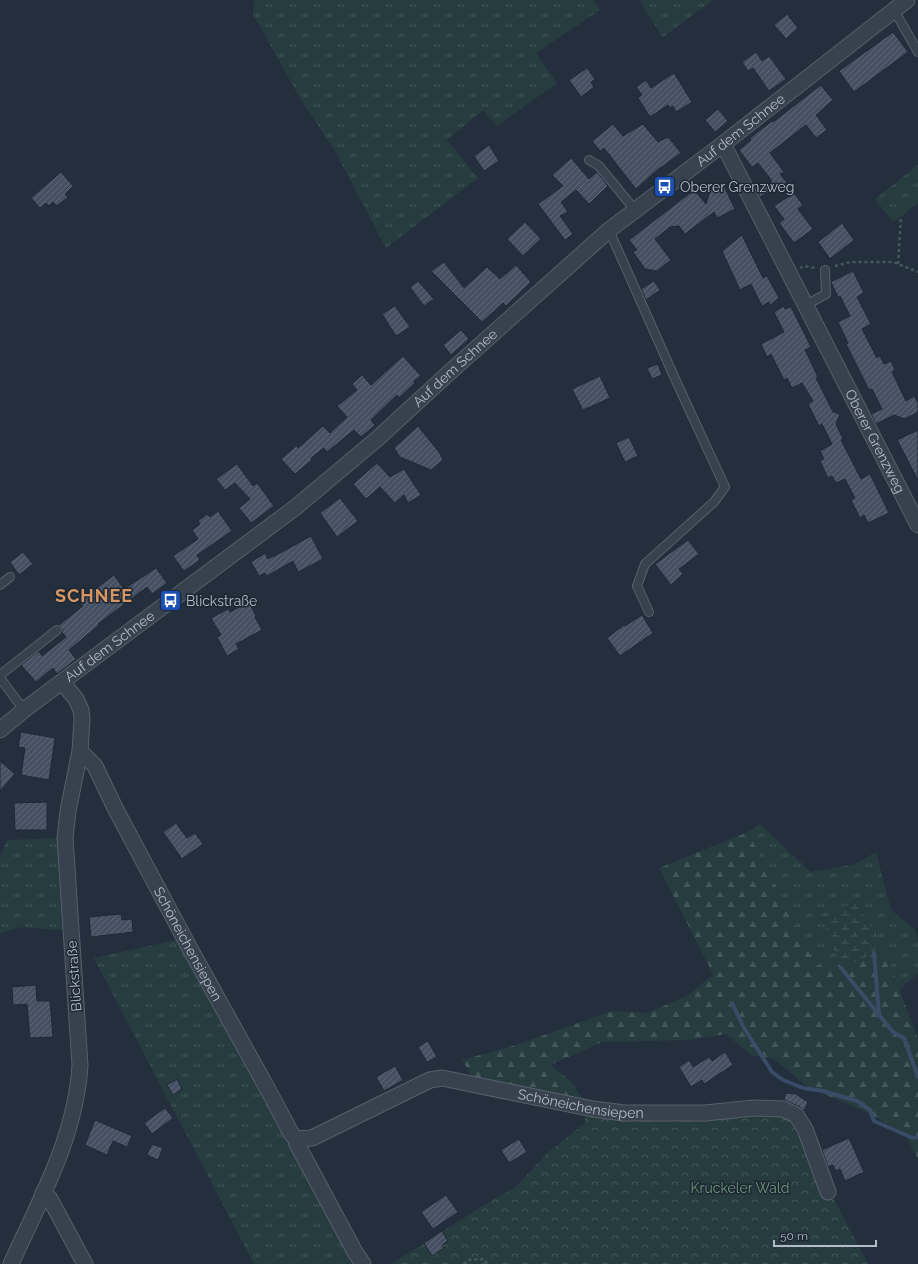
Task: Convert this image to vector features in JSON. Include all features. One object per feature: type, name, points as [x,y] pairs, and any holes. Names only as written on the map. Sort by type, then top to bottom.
[{"type":"street","name":"Auf dem Schnee","points":[[1,726],[302,503],[377,439],[609,230],[723,144],[900,3]]},
{"type":"street","name":"Oberer Grenzweg","points":[[723,144],[918,525]]},
{"type":"street","name":"Blickstraße","points":[[11,1264],[57,1161],[68,1132],[79,1082],[80,1065],[64,838],[80,751],[82,720],[81,710],[76,699],[62,682]]},
{"type":"street","name":"Schöneichensiepen","points":[[80,751],[95,766],[115,808],[188,945],[291,1133],[296,1138],[300,1150],[363,1264]]},
{"type":"street","name":"Schöneichensiepen","points":[[296,1138],[312,1138],[430,1080],[442,1078],[593,1109],[624,1112],[705,1113],[754,1108],[783,1109],[796,1115],[805,1129],[828,1192]]},
{"type":"street","points":[[43,1193],[50,1199],[85,1264]]},
{"type":"lane","points":[[900,3],[918,52]]},
{"type":"lane","points":[[589,160],[599,166],[635,210]]},
{"type":"lane","points":[[609,230],[725,487],[714,502],[645,564],[637,586],[649,612]]},
{"type":"lane","points":[[806,305],[826,294],[825,270]]},
{"type":"lane","points":[[0,585],[10,577]]},
{"type":"lane","points":[[0,675],[57,630]]},
{"type":"lane","points":[[0,678],[24,710]]},
{"type":"path","points":[[898,264],[901,216]]},
{"type":"path","points":[[789,274],[804,266],[825,270],[850,262],[893,262],[918,272]]},
{"type":"path","points":[[464,1264],[468,1260],[484,1260],[487,1264]]},
{"type":"green space","points":[[255,0],[593,0],[600,10],[536,53],[557,83],[497,126],[483,110],[447,140],[478,178],[386,248],[335,151],[301,100],[253,14]]},
{"type":"green space","points":[[639,0],[713,0],[663,37]]},
{"type":"green space","points":[[918,165],[918,203],[893,222],[875,199]]},
{"type":"green space","points":[[760,824],[811,872],[855,864],[876,852],[891,910],[915,929],[918,942],[918,973],[899,990],[883,947],[816,966],[748,832]]},
{"type":"green space","points":[[748,832],[816,966],[883,946],[918,1039],[918,1160],[905,1133],[858,1108],[809,1088],[774,1059],[751,1055],[726,1034],[689,1040],[602,1042],[550,1065],[571,1081],[585,1102],[518,1090],[472,1076],[462,1060],[516,1045],[612,1011],[648,1013],[690,994],[713,974],[659,868]]},
{"type":"green space","points":[[65,838],[71,931],[22,927],[0,933],[0,856],[7,840]]},
{"type":"green space","points":[[855,903],[877,934],[874,953],[841,968],[821,914]]},
{"type":"green space","points":[[181,939],[356,1264],[254,1264],[94,958]]},
{"type":"green space","name":"Kruckeler Wald","points":[[584,1110],[741,1112],[791,1117],[868,1264],[391,1264],[517,1186],[547,1153],[585,1123]]},
{"type":"building","points":[[787,14],[798,28],[786,39],[774,25]]},
{"type":"building","points":[[893,32],[908,52],[854,92],[839,71]]},
{"type":"building","points":[[756,52],[762,61],[769,56],[786,79],[769,91],[753,68],[748,71],[742,62]]},
{"type":"building","points":[[587,68],[595,79],[591,82],[594,87],[581,97],[569,80]]},
{"type":"building","points":[[674,73],[692,102],[676,112],[673,106],[670,108],[668,105],[650,117],[638,98],[642,95],[636,87],[646,80],[651,88]]},
{"type":"building","points":[[821,85],[833,100],[816,115],[827,130],[816,138],[806,125],[770,153],[784,172],[780,174],[787,183],[760,197],[758,192],[772,181],[758,163],[752,167],[739,150],[751,140],[750,138]]},
{"type":"building","points":[[718,109],[728,121],[715,132],[705,120]]},
{"type":"building","points":[[613,124],[623,136],[643,124],[658,142],[668,137],[681,153],[656,171],[636,189],[604,148],[600,151],[592,141]]},
{"type":"building","points":[[489,145],[499,161],[484,171],[474,156]]},
{"type":"building","points":[[571,158],[589,179],[597,172],[608,186],[589,204],[576,190],[561,202],[568,212],[560,216],[573,234],[565,240],[538,204],[563,186],[552,175]]},
{"type":"building","points":[[61,172],[73,186],[65,194],[68,197],[57,206],[53,202],[49,206],[46,203],[40,208],[31,198]]},
{"type":"building","points":[[723,184],[735,209],[717,218],[714,212],[685,234],[679,226],[670,227],[655,239],[671,260],[657,271],[645,269],[633,252],[637,250],[629,240],[694,190],[706,204],[712,185],[717,187]]},
{"type":"building","points":[[794,193],[803,205],[798,209],[813,229],[794,243],[779,223],[784,219],[774,206]]},
{"type":"building","points":[[525,222],[541,239],[523,256],[507,239]]},
{"type":"building","points":[[842,223],[854,240],[830,259],[818,242]]},
{"type":"building","points":[[742,235],[763,278],[767,276],[779,298],[770,305],[769,302],[762,306],[751,284],[740,290],[722,251]]},
{"type":"building","points":[[444,262],[464,288],[487,267],[500,279],[516,265],[531,282],[506,306],[503,303],[482,322],[431,271]]},
{"type":"building","points":[[853,271],[864,293],[857,297],[871,324],[862,329],[877,358],[880,356],[884,364],[891,361],[895,370],[892,372],[906,401],[914,396],[918,403],[918,412],[905,419],[894,415],[876,424],[871,414],[882,409],[872,389],[869,390],[846,344],[848,343],[838,322],[850,316],[840,296],[838,297],[831,282]]},
{"type":"building","points":[[418,281],[434,299],[424,306],[410,287]]},
{"type":"building","points":[[654,281],[660,290],[646,300],[641,289]]},
{"type":"building","points":[[395,306],[410,327],[396,336],[382,314]]},
{"type":"building","points":[[784,306],[785,309],[791,307],[811,347],[805,350],[818,377],[816,378],[833,412],[840,414],[836,424],[843,439],[841,440],[861,479],[870,474],[889,513],[868,523],[864,515],[860,518],[851,500],[855,498],[845,479],[836,483],[832,476],[828,478],[820,461],[824,459],[820,451],[832,444],[822,424],[819,426],[808,404],[813,401],[802,383],[792,388],[787,378],[784,380],[771,354],[767,357],[761,344],[784,332],[774,312]]},
{"type":"building","points":[[461,330],[469,339],[451,355],[443,345]]},
{"type":"building","points":[[403,356],[421,376],[414,381],[415,383],[399,398],[397,395],[371,420],[375,425],[361,437],[354,430],[327,452],[324,448],[311,458],[312,460],[295,474],[281,459],[296,446],[298,448],[323,426],[330,433],[347,417],[337,406],[357,390],[352,384],[362,375],[371,385]]},
{"type":"building","points":[[658,364],[662,375],[652,379],[647,368]]},
{"type":"building","points":[[600,376],[610,398],[583,410],[572,389]]},
{"type":"building","points":[[418,426],[439,452],[443,460],[431,470],[400,457],[394,448]]},
{"type":"building","points":[[918,430],[918,480],[897,440]]},
{"type":"building","points":[[629,437],[638,456],[625,462],[616,443]]},
{"type":"building","points":[[377,463],[390,477],[404,469],[421,495],[408,503],[404,495],[395,503],[380,487],[366,499],[353,484]]},
{"type":"building","points":[[237,464],[253,486],[257,483],[274,506],[251,523],[239,508],[250,499],[235,483],[225,490],[216,479]]},
{"type":"building","points":[[340,498],[358,521],[337,537],[320,513]]},
{"type":"building","points":[[218,511],[232,531],[197,555],[200,560],[184,571],[173,556],[198,539],[192,530],[200,524],[198,521],[207,514],[210,517]]},
{"type":"building","points":[[311,536],[323,559],[298,572],[293,561],[267,576],[265,573],[259,576],[251,562],[265,553],[268,559],[273,557]]},
{"type":"building","points":[[688,540],[699,554],[679,569],[683,574],[671,585],[655,564]]},
{"type":"building","points":[[23,552],[33,564],[19,575],[10,562]]},
{"type":"building","points":[[156,568],[167,583],[152,594],[147,587],[98,624],[99,625],[69,650],[76,659],[57,674],[53,668],[36,682],[21,665],[39,651],[42,656],[66,637],[59,625],[83,606],[79,601],[114,575],[124,589]]},
{"type":"building","points":[[249,602],[262,630],[236,644],[239,649],[227,656],[217,637],[221,635],[211,618],[228,609],[230,612]]},
{"type":"building","points":[[642,615],[653,633],[620,656],[607,638],[624,625],[625,626]]},
{"type":"building","points":[[21,732],[55,738],[49,780],[21,775],[25,748],[18,747]]},
{"type":"building","points":[[0,761],[15,774],[0,791]]},
{"type":"building","points":[[47,802],[47,830],[15,830],[14,803]]},
{"type":"building","points":[[176,823],[187,838],[195,833],[203,844],[182,859],[163,832]]},
{"type":"building","points":[[121,914],[122,920],[132,919],[133,932],[91,937],[89,917]]},
{"type":"building","points":[[36,985],[37,1001],[50,1001],[53,1037],[30,1038],[27,1004],[13,1005],[12,987]]},
{"type":"building","points":[[428,1041],[437,1057],[427,1062],[418,1047]]},
{"type":"building","points":[[725,1052],[733,1065],[704,1084],[702,1080],[691,1087],[679,1067],[689,1060],[693,1067],[709,1057],[712,1061]]},
{"type":"building","points":[[395,1066],[403,1080],[384,1091],[376,1077]]},
{"type":"building","points":[[177,1079],[182,1089],[173,1095],[167,1085]]},
{"type":"building","points":[[786,1093],[796,1094],[808,1102],[804,1111],[800,1107],[784,1100]]},
{"type":"building","points":[[165,1108],[173,1118],[152,1134],[144,1123]]},
{"type":"building","points":[[95,1120],[132,1136],[127,1147],[113,1141],[107,1155],[85,1145]]},
{"type":"building","points":[[849,1138],[864,1172],[845,1181],[840,1169],[836,1171],[833,1165],[828,1167],[822,1150]]},
{"type":"building","points":[[519,1139],[527,1152],[509,1163],[501,1150]]},
{"type":"building","points":[[152,1144],[163,1148],[158,1160],[147,1155]]},
{"type":"building","points":[[446,1195],[458,1212],[433,1229],[421,1212]]},
{"type":"building","points":[[442,1231],[448,1241],[442,1245],[444,1248],[432,1256],[424,1243]]},
{"type":"waterway","points":[[874,953],[879,1015]]},
{"type":"waterway","points":[[841,968],[893,1032],[904,1038],[918,1077]]},
{"type":"waterway","points":[[732,1003],[744,1028],[772,1072],[783,1080],[803,1088],[823,1091],[857,1101],[870,1110],[874,1121],[913,1138],[918,1137]]},
{"type":"place","name":"Oberer Grenzweg","points":[[665,187]]},
{"type":"place","name":"Blickstraße","points":[[170,601]]},
{"type":"district","name":"SCHNEE","points":[[94,596]]}]
